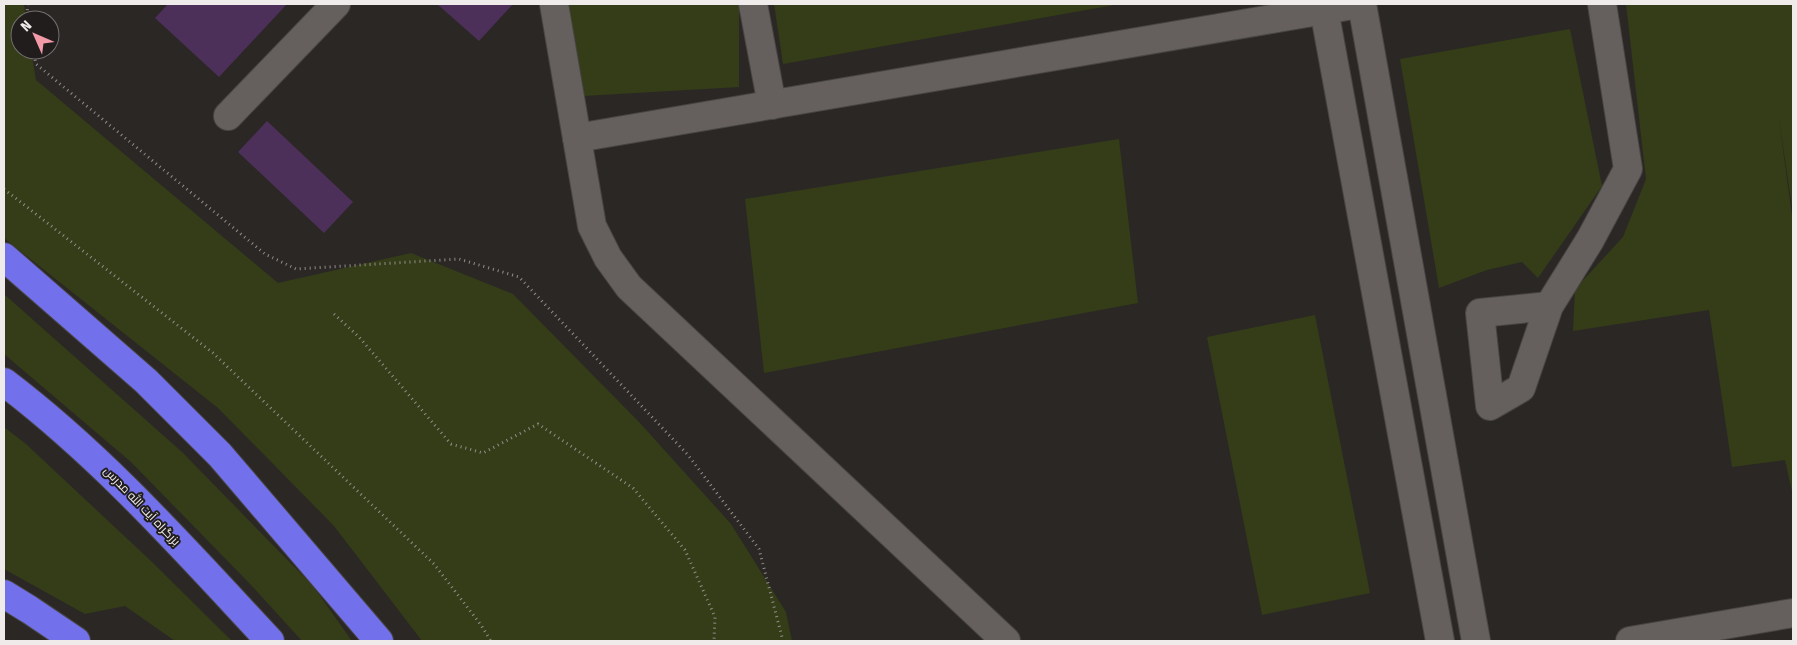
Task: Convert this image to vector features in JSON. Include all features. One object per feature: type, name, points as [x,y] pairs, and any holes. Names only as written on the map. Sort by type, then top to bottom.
[{"type":"highway","points":[[4,257],[146,381],[220,455],[379,641]]},
{"type":"highway","name":"بزرگراه آیت الله مدرس","points":[[4,382],[39,408],[116,479],[270,641]]},
{"type":"highway","points":[[4,594],[76,641]]},
{"type":"lane","points":[[228,116],[336,4]]},
{"type":"lane","points":[[554,4],[592,226],[608,258],[629,287],[1006,641]]},
{"type":"lane","points":[[753,4],[772,105]]},
{"type":"lane","points":[[576,138],[1323,7],[1360,4],[1476,641]]},
{"type":"lane","points":[[1550,306],[1590,240],[1628,169],[1602,4]]},
{"type":"lane","points":[[1323,7],[1440,641]]},
{"type":"lane","points":[[1630,641],[1759,630],[1793,614]]},
{"type":"path","points":[[35,60],[36,64],[265,254],[296,269],[459,259],[519,277],[688,455],[759,548],[783,641]]},
{"type":"path","points":[[4,189],[213,353],[434,564],[482,626],[491,641]]},
{"type":"path","points":[[334,314],[359,337],[451,444],[482,453],[538,424],[633,488],[685,550],[715,617],[714,641]]},
{"type":"green space","points":[[4,4],[24,4],[25,10],[10,10],[10,60],[33,60],[36,80],[278,283],[411,253],[513,294],[640,423],[731,524],[786,612],[792,641],[422,641],[334,526],[218,408],[4,238]]},
{"type":"green space","points":[[568,4],[739,4],[739,87],[584,96]]},
{"type":"green space","points":[[774,4],[1120,4],[783,64]]},
{"type":"green space","points":[[1626,4],[1793,4],[1793,213],[1778,113],[1793,223],[1793,496],[1785,460],[1732,467],[1709,310],[1573,331],[1575,289],[1623,237],[1646,179]]},
{"type":"green space","points":[[1570,29],[1602,186],[1538,278],[1522,262],[1487,270],[1439,288],[1400,59]]},
{"type":"green space","points":[[1119,139],[1138,303],[764,373],[745,199]]},
{"type":"green space","points":[[4,294],[182,452],[313,586],[352,641],[302,641],[251,585],[131,462],[4,354]]},
{"type":"green space","points":[[1315,315],[1370,593],[1262,615],[1207,337]]},
{"type":"green space","points":[[4,427],[26,444],[152,562],[232,641],[175,641],[125,606],[85,614],[4,569]]},
{"type":"building","points":[[168,4],[287,4],[219,77],[155,18]]},
{"type":"building","points":[[437,4],[513,4],[479,41]]},
{"type":"building","points":[[267,121],[353,202],[324,233],[238,152]]}]
